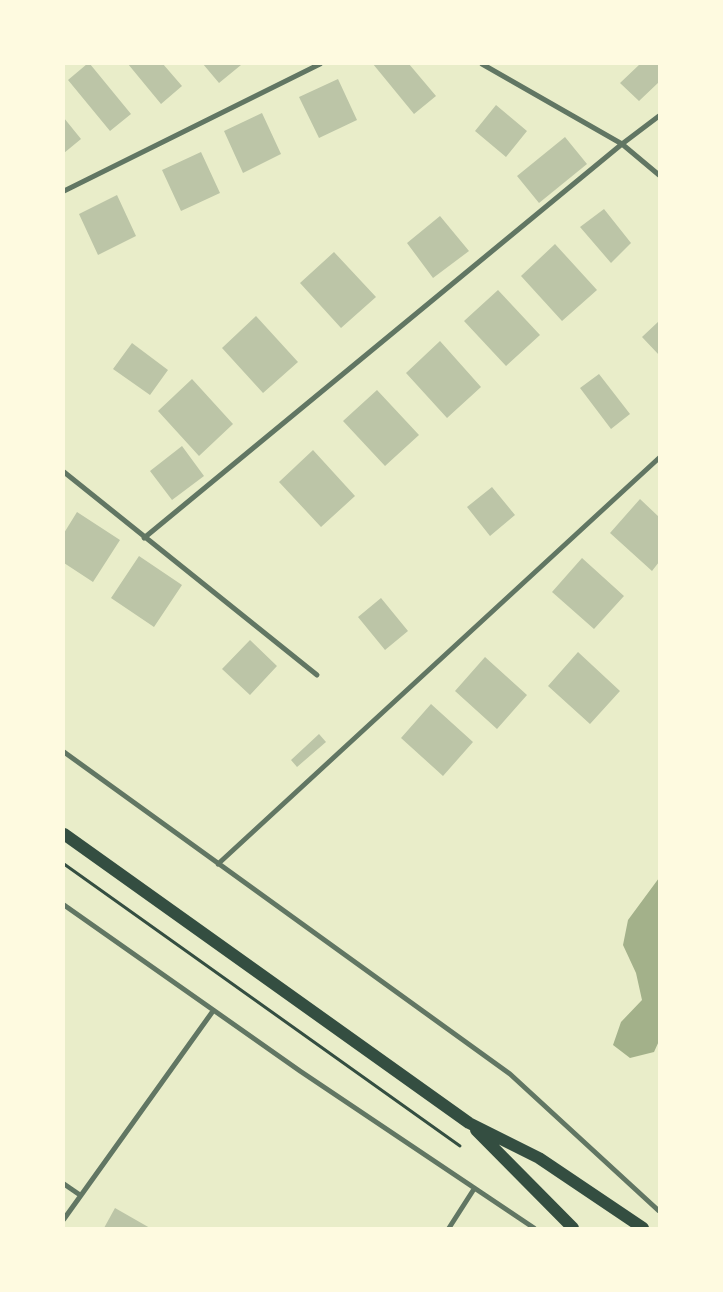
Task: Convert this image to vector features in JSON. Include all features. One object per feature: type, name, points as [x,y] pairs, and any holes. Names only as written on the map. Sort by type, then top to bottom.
[{"type":"main road","points":[[64,834],[469,1123],[539,1158],[643,1228]]},
{"type":"main road","points":[[469,1123],[573,1228]]},
{"type":"street","points":[[64,191],[320,64]]},
{"type":"street","points":[[482,64],[622,144],[659,174]]},
{"type":"street","points":[[144,538],[622,144],[659,116]]},
{"type":"street","points":[[218,864],[659,458]]},
{"type":"street","points":[[64,472],[317,675]]},
{"type":"street","points":[[64,752],[510,1074],[659,1211]]},
{"type":"street","points":[[64,905],[213,1011],[534,1228]]},
{"type":"street","points":[[64,1219],[213,1011]]},
{"type":"street","points":[[64,1184],[80,1195]]},
{"type":"street","points":[[449,1228],[474,1189]]},
{"type":"path","points":[[64,864],[460,1146]]},
{"type":"shaded area","points":[[659,878],[659,1041],[654,1052],[630,1058],[613,1045],[621,1022],[642,1000],[636,973],[623,945],[628,920]]},
{"type":"building","points":[[87,64],[90,64],[131,114],[110,131],[68,80]]},
{"type":"building","points":[[128,64],[163,64],[182,86],[161,104]]},
{"type":"building","points":[[203,64],[240,64],[241,65],[219,83]]},
{"type":"building","points":[[373,64],[409,64],[436,96],[414,114]]},
{"type":"building","points":[[640,64],[659,64],[659,82],[639,101],[620,83]]},
{"type":"building","points":[[338,79],[357,120],[319,138],[299,97]]},
{"type":"building","points":[[496,105],[527,131],[506,157],[475,131]]},
{"type":"building","points":[[262,113],[281,154],[243,173],[224,131]]},
{"type":"building","points":[[64,118],[81,139],[64,153]]},
{"type":"building","points":[[565,137],[587,164],[539,203],[517,176]]},
{"type":"building","points":[[201,152],[220,193],[181,211],[162,170]]},
{"type":"building","points":[[117,195],[136,236],[98,255],[79,214]]},
{"type":"building","points":[[604,209],[631,243],[611,263],[580,227]]},
{"type":"building","points":[[440,216],[469,251],[433,278],[407,243]]},
{"type":"building","points":[[555,244],[597,290],[562,321],[521,276]]},
{"type":"building","points":[[334,252],[376,297],[341,328],[300,283]]},
{"type":"building","points":[[498,290],[540,335],[506,366],[464,321]]},
{"type":"building","points":[[256,316],[298,362],[263,393],[222,348]]},
{"type":"building","points":[[659,321],[659,355],[642,337]]},
{"type":"building","points":[[440,341],[481,387],[447,418],[406,373]]},
{"type":"building","points":[[132,343],[168,370],[150,395],[113,369]]},
{"type":"building","points":[[599,374],[630,414],[611,429],[580,388]]},
{"type":"building","points":[[192,379],[233,424],[199,456],[158,411]]},
{"type":"building","points":[[377,390],[419,435],[385,466],[343,421]]},
{"type":"building","points":[[182,446],[204,476],[172,500],[150,471]]},
{"type":"building","points":[[313,450],[355,496],[321,527],[279,482]]},
{"type":"building","points":[[492,487],[515,515],[490,536],[467,507]]},
{"type":"building","points":[[640,499],[659,517],[659,562],[652,571],[610,533]]},
{"type":"building","points":[[77,512],[120,540],[93,582],[64,563],[64,533]]},
{"type":"building","points":[[139,556],[182,585],[154,627],[111,598]]},
{"type":"building","points":[[582,558],[624,596],[594,629],[552,592]]},
{"type":"building","points":[[381,598],[408,631],[385,650],[358,617]]},
{"type":"building","points":[[250,640],[277,666],[250,695],[222,669]]},
{"type":"building","points":[[578,652],[620,691],[590,724],[548,686]]},
{"type":"building","points":[[485,657],[527,695],[497,729],[455,691]]},
{"type":"building","points":[[431,704],[473,742],[443,776],[401,738]]},
{"type":"building","points":[[319,734],[326,742],[297,767],[291,760]]},
{"type":"building","points":[[115,1208],[150,1228],[104,1228]]}]
